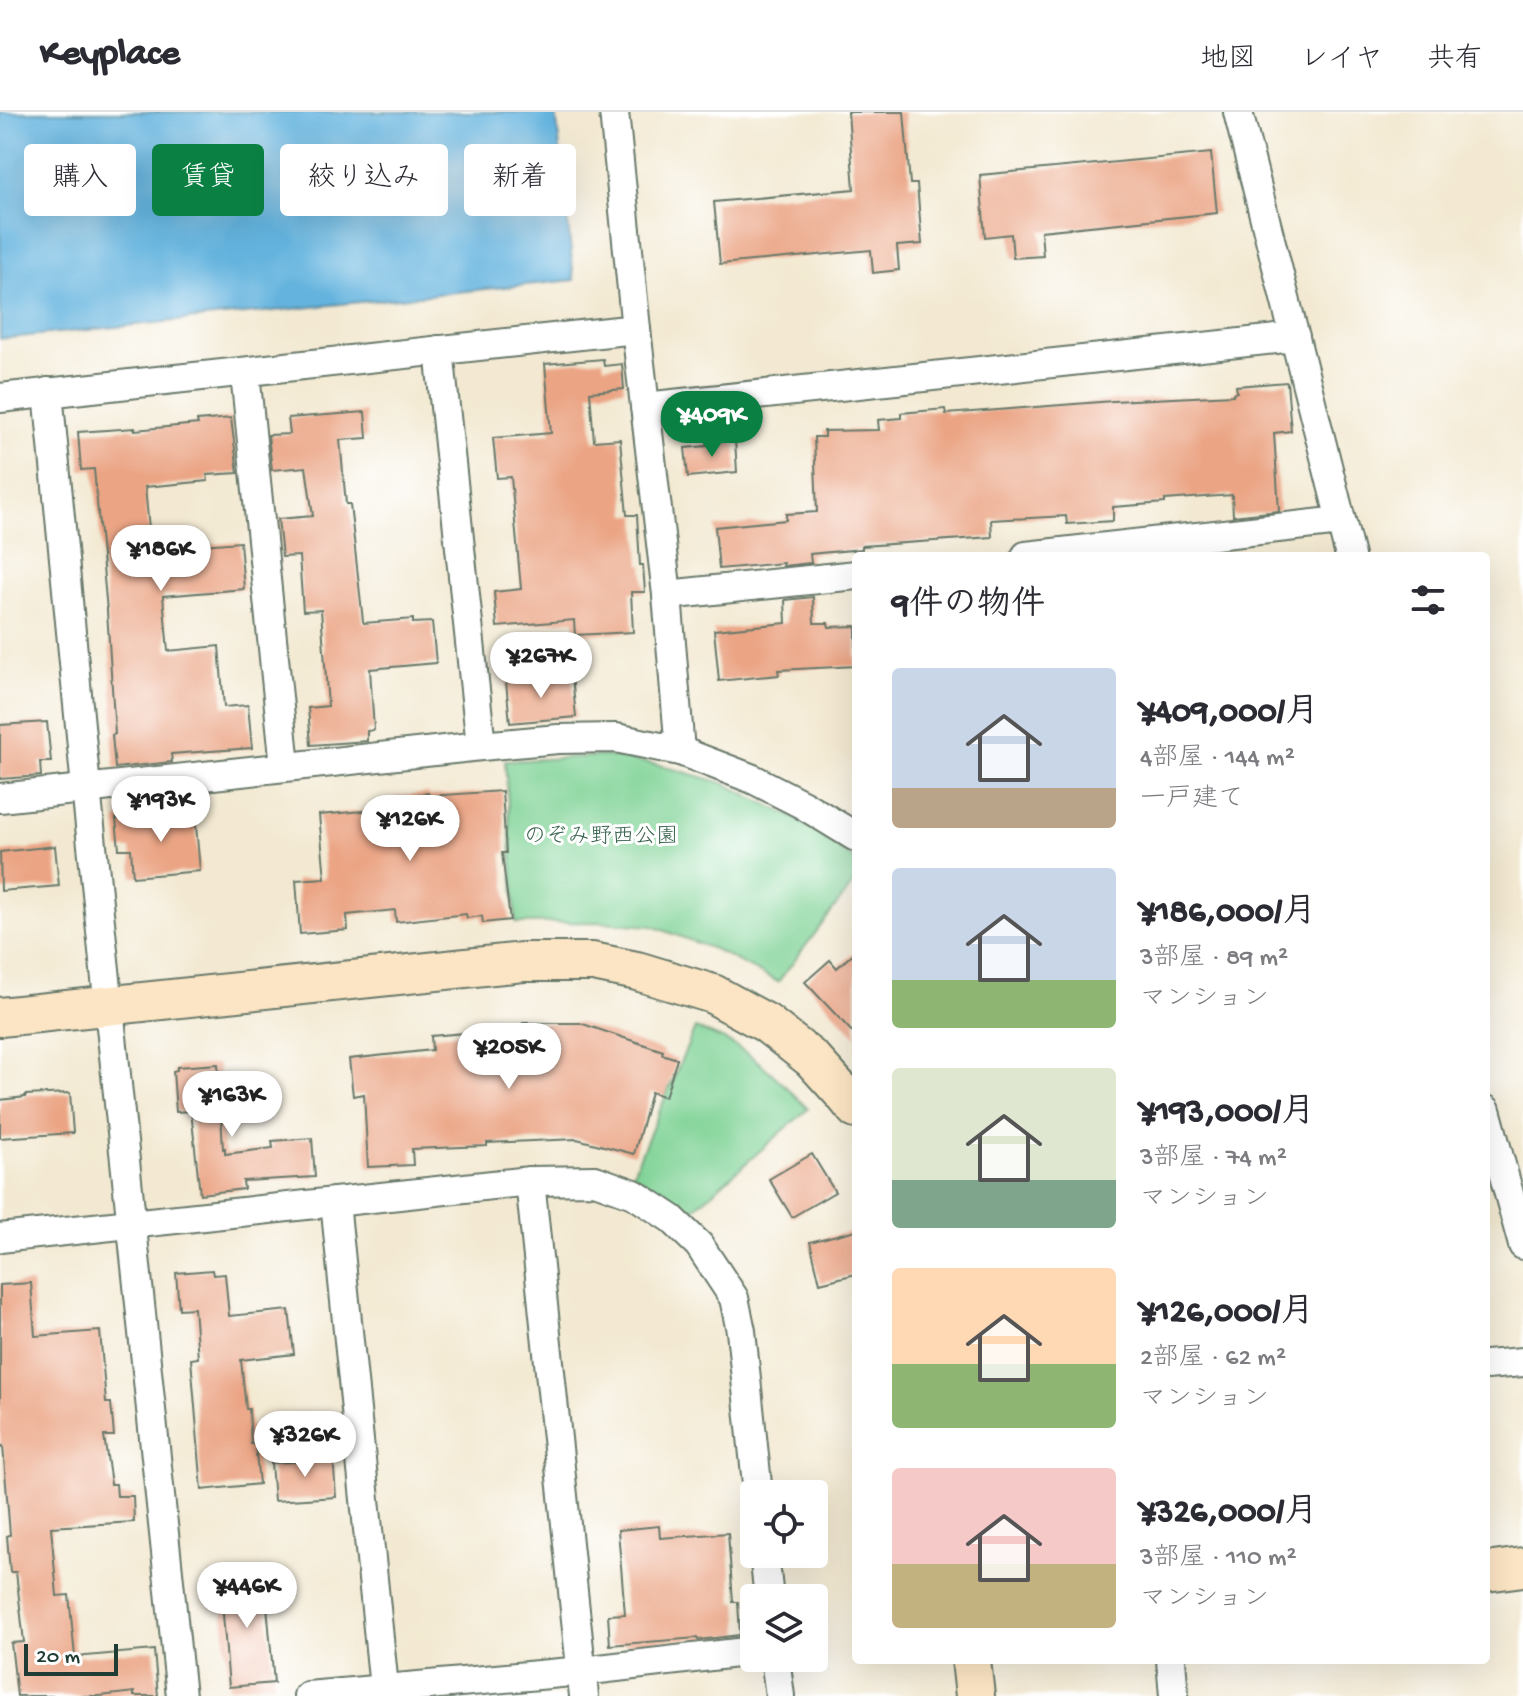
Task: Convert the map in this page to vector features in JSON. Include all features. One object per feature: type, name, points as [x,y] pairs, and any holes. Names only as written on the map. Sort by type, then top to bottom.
[{"type":"street","points":[[614,112],[667,595],[680,751]]},
{"type":"street","points":[[1238,112],[1349,552]]},
{"type":"street","points":[[0,398],[636,329]]},
{"type":"street","points":[[645,407],[1295,337]]},
{"type":"street","points":[[439,350],[481,746]]},
{"type":"street","points":[[245,373],[285,766]]},
{"type":"street","points":[[48,392],[181,1696]]},
{"type":"street","points":[[1062,552],[1341,521]]},
{"type":"street","points":[[667,595],[852,575]]},
{"type":"street","points":[[0,798],[481,746],[558,739],[616,738],[680,751],[753,779],[852,833]]},
{"type":"street","points":[[0,1017],[523,962],[593,962],[637,971],[713,994],[766,1023],[812,1059],[852,1104]]},
{"type":"street","points":[[1490,1125],[1523,1245]]},
{"type":"street","points":[[0,1238],[530,1181],[595,1180],[634,1194],[672,1219],[699,1245],[734,1298],[741,1331],[757,1480]]},
{"type":"street","points":[[530,1181],[583,1684]]},
{"type":"street","points":[[335,1202],[384,1688]]},
{"type":"street","points":[[1490,1365],[1523,1362]]},
{"type":"street","points":[[1490,1571],[1523,1567]]},
{"type":"street","points":[[308,1696],[384,1688],[583,1684],[740,1654]]},
{"type":"street","points":[[971,1664],[975,1696]]},
{"type":"street","points":[[1171,1664],[1174,1696]]},
{"type":"street","points":[[777,1672],[780,1696]]},
{"type":"green space","name":"のぞみ野西公園","points":[[606,756],[659,765],[723,783],[793,817],[852,858],[852,885],[778,982],[716,950],[652,926],[602,922],[516,923],[505,761]]},
{"type":"green space","points":[[695,1028],[726,1041],[752,1057],[808,1109],[690,1212],[662,1191],[632,1175]]},
{"type":"water","points":[[0,112],[556,112],[559,144],[464,144],[464,216],[567,216],[574,280],[0,339]]},
{"type":"building","points":[[848,112],[904,112],[910,184],[917,184],[922,244],[897,246],[899,270],[873,273],[871,250],[720,264],[714,202],[854,189]]},
{"type":"building","points":[[1211,153],[1217,213],[1041,231],[1043,256],[1013,258],[1011,234],[985,237],[980,175]]},
{"type":"building","points":[[603,359],[604,366],[622,364],[624,389],[590,392],[594,441],[620,439],[627,515],[637,515],[645,592],[631,592],[633,632],[575,635],[574,620],[497,627],[494,592],[521,589],[511,477],[497,478],[493,438],[551,433],[545,364]]},
{"type":"building","points":[[1287,382],[1291,431],[1274,433],[1279,511],[1233,516],[1232,495],[1165,500],[1165,503],[1113,507],[1113,521],[1067,524],[1066,516],[991,520],[992,537],[862,546],[862,549],[810,554],[811,563],[719,569],[715,527],[786,520],[786,514],[817,512],[814,437],[824,437],[824,431],[879,430],[878,420],[901,418],[901,413],[945,409],[946,414],[1233,395],[1237,392],[1236,386]]},
{"type":"building","points":[[365,412],[367,438],[340,440],[363,621],[413,619],[413,623],[432,622],[436,663],[370,669],[374,730],[367,731],[367,741],[311,745],[308,708],[328,706],[321,610],[303,611],[299,556],[282,557],[278,519],[313,516],[306,467],[272,470],[268,435],[290,434],[288,418]]},
{"type":"building","points":[[231,418],[238,473],[207,475],[208,481],[145,487],[151,549],[240,542],[244,589],[163,596],[168,651],[219,646],[224,707],[248,705],[252,748],[171,754],[172,762],[115,768],[107,611],[94,469],[81,470],[78,432],[135,430]]},
{"type":"building","points":[[735,440],[737,472],[688,477],[685,448],[707,446],[707,442]]},
{"type":"building","points":[[813,597],[814,623],[828,623],[829,627],[852,626],[852,666],[778,670],[779,675],[719,681],[714,630],[786,623],[785,600]]},
{"type":"building","points":[[572,676],[576,717],[510,723],[506,682]]},
{"type":"building","points":[[47,722],[51,762],[40,762],[41,776],[0,779],[0,725]]},
{"type":"building","points":[[502,791],[506,853],[502,853],[510,920],[483,923],[482,916],[467,918],[466,914],[396,922],[395,910],[347,915],[348,930],[300,934],[296,880],[325,878],[319,815],[397,808],[396,797]]},
{"type":"building","points":[[195,813],[200,871],[133,877],[131,849],[119,849],[116,819]]},
{"type":"building","points":[[55,846],[59,886],[1,891],[0,852]]},
{"type":"building","points":[[852,955],[852,1032],[805,982],[830,960],[837,968]]},
{"type":"building","points":[[523,1023],[580,1023],[663,1051],[662,1054],[677,1059],[665,1097],[651,1092],[634,1154],[577,1139],[487,1143],[487,1146],[412,1149],[413,1165],[368,1167],[364,1094],[353,1096],[349,1059],[432,1050],[431,1036],[523,1028]]},
{"type":"building","points":[[218,1064],[225,1154],[273,1148],[272,1141],[312,1138],[315,1177],[243,1181],[244,1189],[200,1194],[191,1111],[176,1112],[173,1071],[177,1067]]},
{"type":"building","points":[[70,1093],[73,1133],[0,1138],[0,1100],[25,1095]]},
{"type":"building","points":[[812,1154],[835,1192],[792,1217],[769,1179]]},
{"type":"building","points":[[852,1231],[852,1275],[820,1283],[810,1242]]},
{"type":"building","points":[[212,1270],[213,1275],[225,1274],[229,1316],[289,1310],[294,1354],[241,1360],[259,1484],[202,1490],[191,1359],[198,1358],[194,1308],[179,1309],[176,1273]]},
{"type":"building","points":[[31,1283],[35,1336],[100,1331],[106,1403],[111,1403],[114,1436],[104,1436],[111,1484],[116,1484],[117,1496],[133,1496],[134,1522],[51,1527],[57,1596],[69,1595],[75,1657],[154,1650],[158,1696],[134,1696],[134,1692],[100,1696],[17,1696],[11,1643],[24,1642],[16,1572],[10,1572],[3,1446],[0,1446],[0,1285]]},
{"type":"building","points":[[333,1454],[336,1497],[274,1501],[271,1463],[306,1461],[306,1455]]},
{"type":"building","points":[[659,1526],[660,1538],[728,1533],[733,1602],[738,1602],[740,1635],[610,1645],[608,1615],[625,1614],[618,1530]]},
{"type":"building","points":[[264,1573],[274,1683],[229,1687],[220,1578]]}]
